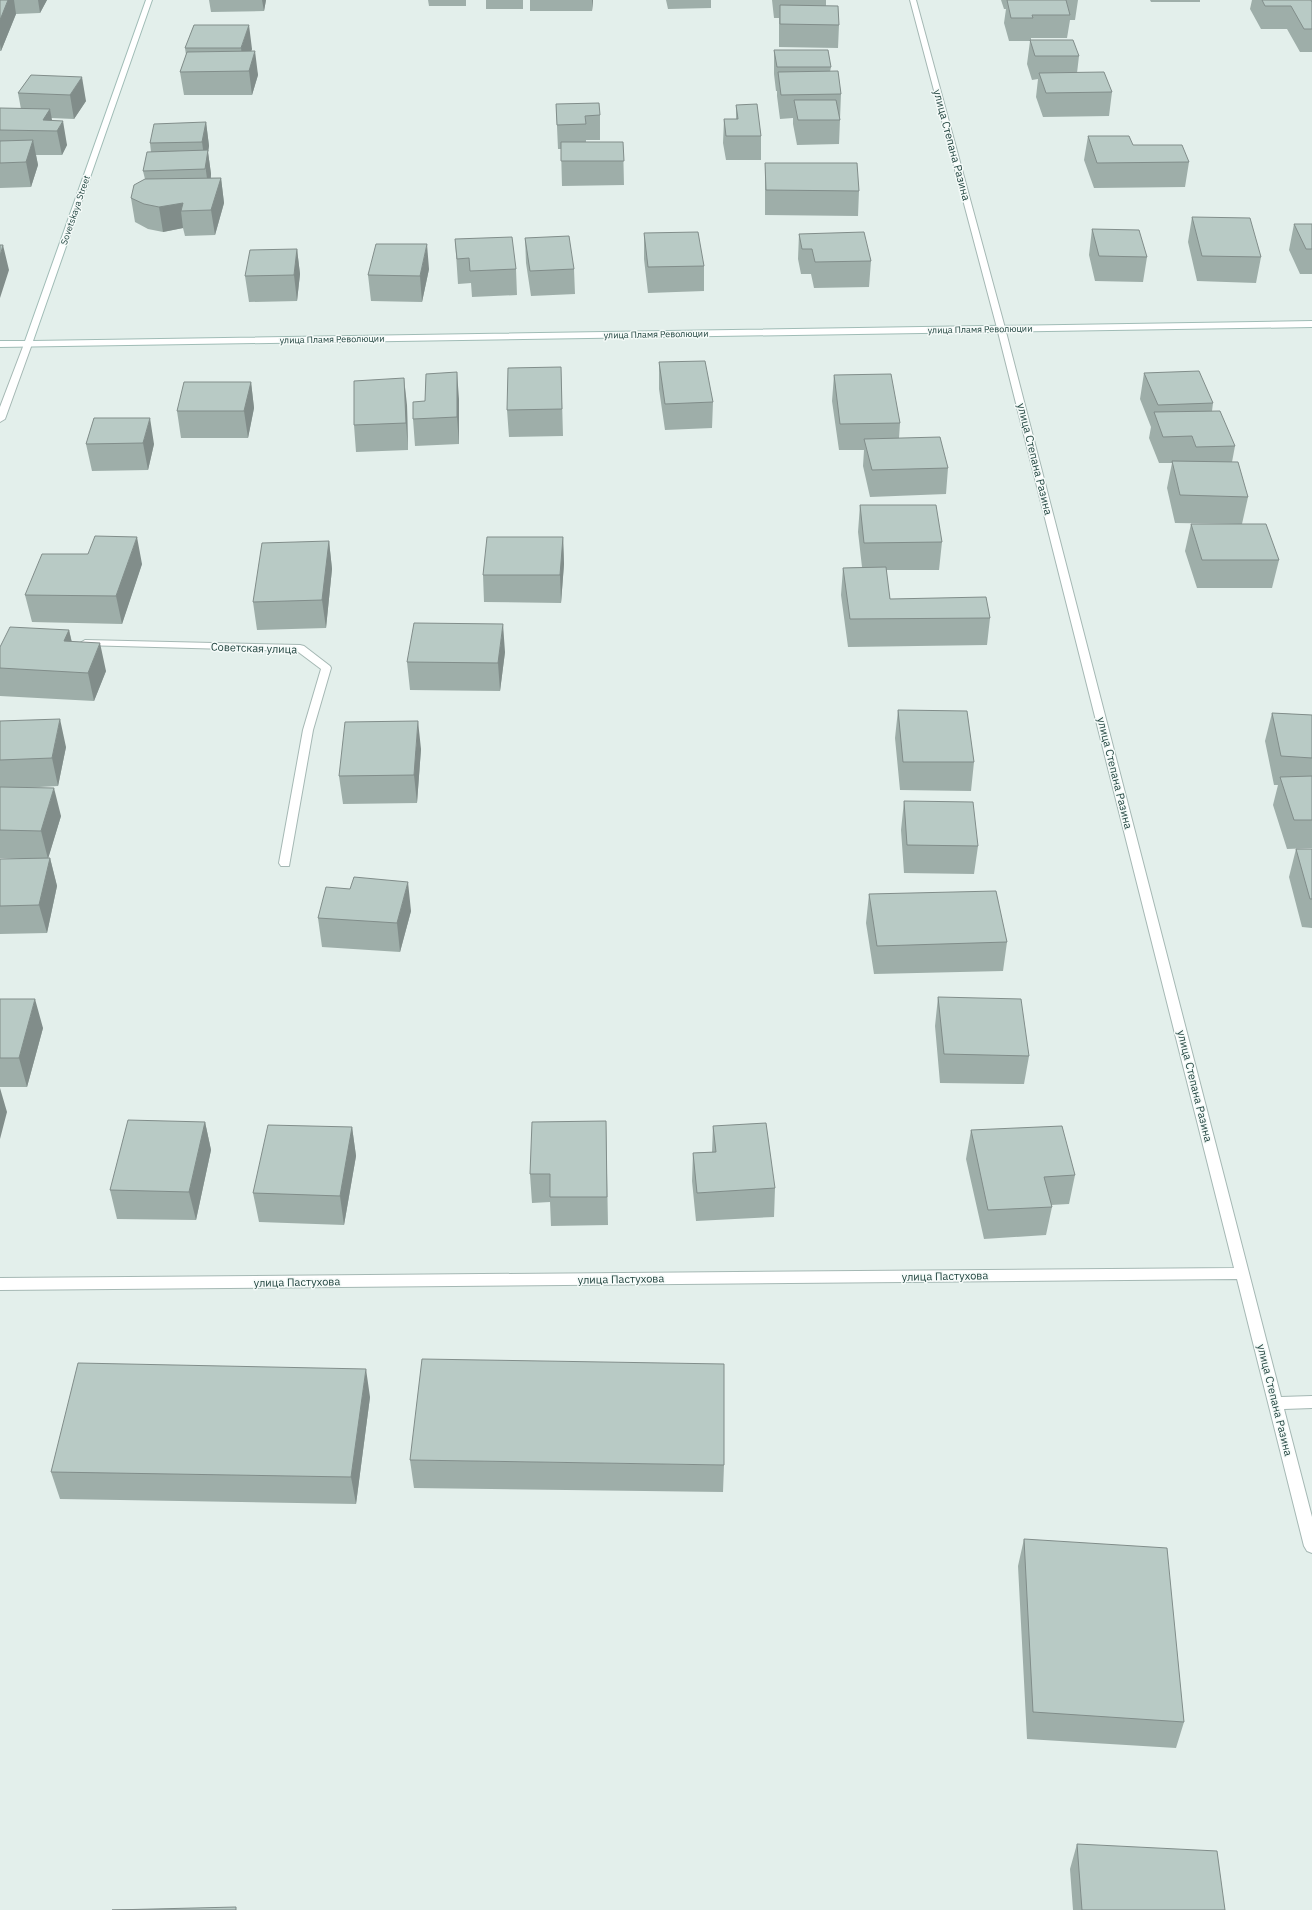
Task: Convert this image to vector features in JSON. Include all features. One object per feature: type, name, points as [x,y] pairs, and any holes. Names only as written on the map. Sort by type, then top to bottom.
[{"type":"street","name":"Sovetskaya Street","points":[[0,419],[28,344],[149,0]]},
{"type":"street","name":"улица Степана Разина","points":[[913,0],[1001,328],[1312,1546]]},
{"type":"street","name":"улица Пламя Революции","points":[[0,344],[1312,324]]},
{"type":"street","name":"Советская улица","points":[[71,643],[300,648],[326,668],[308,730],[285,863]]},
{"type":"street","name":"улица Пастухова","points":[[0,1284],[1243,1273]]},
{"type":"street","points":[[1276,1403],[1312,1402]]},
{"type":"building","points":[[0,0],[8,0],[0,20]]},
{"type":"building","points":[[1007,0],[1066,0],[1070,15],[1032,15],[1033,18],[1011,18]]},
{"type":"building","points":[[1262,0],[1311,0],[1312,29],[1304,29],[1291,6],[1265,6]]},
{"type":"building","points":[[780,5],[838,6],[839,25],[780,24]]},
{"type":"building","points":[[194,25],[249,25],[241,48],[185,48]]},
{"type":"building","points":[[1030,40],[1073,40],[1079,56],[1035,56]]},
{"type":"building","points":[[774,50],[828,50],[831,67],[777,67]]},
{"type":"building","points":[[255,51],[249,71],[180,72],[187,52]]},
{"type":"building","points":[[838,71],[841,94],[781,95],[778,72]]},
{"type":"building","points":[[1104,72],[1112,92],[1046,93],[1039,73]]},
{"type":"building","points":[[31,75],[82,77],[70,95],[18,93]]},
{"type":"building","points":[[794,100],[836,100],[840,120],[798,120]]},
{"type":"building","points":[[599,103],[600,115],[585,116],[586,124],[557,125],[556,104]]},
{"type":"building","points":[[757,104],[761,136],[726,136],[724,119],[738,119],[736,105]]},
{"type":"building","points":[[0,108],[50,109],[43,120],[63,121],[57,131],[0,130]]},
{"type":"building","points":[[206,122],[202,142],[150,143],[154,124]]},
{"type":"building","points":[[1088,136],[1129,136],[1133,145],[1182,145],[1189,162],[1097,163]]},
{"type":"building","points":[[33,140],[26,162],[0,163],[0,141]]},
{"type":"building","points":[[561,142],[623,142],[624,161],[561,161]]},
{"type":"building","points":[[208,150],[205,169],[143,171],[147,152]]},
{"type":"building","points":[[765,163],[857,163],[859,191],[766,190]]},
{"type":"building","points":[[221,178],[211,210],[181,211],[183,203],[159,207],[144,204],[131,198],[134,185],[145,179]]},
{"type":"building","points":[[1192,217],[1250,218],[1261,257],[1202,256]]},
{"type":"building","points":[[1294,224],[1312,224],[1312,249],[1306,249]]},
{"type":"building","points":[[1092,229],[1139,230],[1147,257],[1099,256]]},
{"type":"building","points":[[698,232],[704,266],[648,267],[644,233]]},
{"type":"building","points":[[864,232],[871,261],[815,262],[812,249],[802,249],[799,234]]},
{"type":"building","points":[[569,236],[574,269],[530,271],[525,238]]},
{"type":"building","points":[[512,237],[516,269],[470,271],[469,258],[457,259],[455,239]]},
{"type":"building","points":[[376,244],[427,244],[420,276],[368,275]]},
{"type":"building","points":[[0,245],[3,245],[0,256]]},
{"type":"building","points":[[297,249],[294,275],[245,276],[250,250]]},
{"type":"building","points":[[705,361],[713,402],[665,404],[659,362]]},
{"type":"building","points":[[561,367],[562,409],[507,410],[508,368]]},
{"type":"building","points":[[1199,371],[1213,403],[1158,405],[1144,373]]},
{"type":"building","points":[[457,372],[457,417],[413,419],[413,402],[425,401],[426,374]]},
{"type":"building","points":[[891,374],[900,423],[840,424],[834,375]]},
{"type":"building","points":[[404,378],[406,423],[354,425],[354,381]]},
{"type":"building","points":[[184,382],[251,382],[244,411],[177,411]]},
{"type":"building","points":[[1220,411],[1235,446],[1196,447],[1192,436],[1163,437],[1154,412]]},
{"type":"building","points":[[94,418],[150,418],[143,443],[86,444]]},
{"type":"building","points":[[940,437],[948,468],[872,470],[864,439]]},
{"type":"building","points":[[1172,461],[1238,462],[1248,497],[1180,495]]},
{"type":"building","points":[[860,505],[936,505],[942,542],[864,543]]},
{"type":"building","points":[[1191,524],[1266,524],[1279,560],[1202,560]]},
{"type":"building","points":[[95,536],[137,537],[116,596],[25,595],[42,554],[88,554]]},
{"type":"building","points":[[487,537],[563,537],[560,575],[483,575]]},
{"type":"building","points":[[329,541],[322,600],[253,602],[262,543]]},
{"type":"building","points":[[886,567],[890,599],[986,597],[990,618],[850,619],[843,568]]},
{"type":"building","points":[[414,623],[503,624],[498,663],[407,662]]},
{"type":"building","points":[[10,627],[69,630],[64,641],[100,643],[88,673],[0,668],[0,647]]},
{"type":"building","points":[[898,710],[967,711],[974,762],[903,762]]},
{"type":"building","points":[[1272,713],[1312,715],[1312,758],[1281,756]]},
{"type":"building","points":[[60,719],[52,758],[0,760],[0,721]]},
{"type":"building","points":[[418,721],[414,775],[339,776],[345,722]]},
{"type":"building","points":[[1312,776],[1312,820],[1294,820],[1280,777]]},
{"type":"building","points":[[0,787],[54,788],[41,831],[0,830]]},
{"type":"building","points":[[904,801],[973,802],[978,846],[907,845]]},
{"type":"building","points":[[1296,849],[1312,849],[1312,899],[1310,899]]},
{"type":"building","points":[[50,858],[39,905],[0,906],[0,859]]},
{"type":"building","points":[[354,877],[408,882],[397,923],[318,918],[326,887],[350,889]]},
{"type":"building","points":[[996,891],[1007,942],[877,946],[869,894]]},
{"type":"building","points":[[938,997],[1021,999],[1029,1056],[944,1054]]},
{"type":"building","points":[[0,999],[35,999],[19,1058],[0,1058]]},
{"type":"building","points":[[128,1120],[205,1122],[189,1192],[110,1190]]},
{"type":"building","points":[[606,1121],[607,1197],[550,1197],[550,1174],[530,1174],[532,1122]]},
{"type":"building","points":[[766,1123],[775,1188],[697,1193],[693,1153],[716,1152],[713,1126]]},
{"type":"building","points":[[268,1125],[352,1127],[340,1196],[253,1193]]},
{"type":"building","points":[[1062,1126],[1075,1175],[1044,1177],[1052,1207],[988,1210],[971,1130]]},
{"type":"building","points":[[422,1359],[724,1364],[724,1465],[410,1460]]},
{"type":"building","points":[[78,1363],[366,1369],[351,1477],[51,1472]]},
{"type":"building","points":[[1024,1539],[1167,1548],[1184,1722],[1033,1712]]},
{"type":"building","points":[[1077,1844],[1217,1851],[1225,1910],[1082,1910]]},
{"type":"building","points":[[236,1907],[236,1910],[112,1910]]}]
